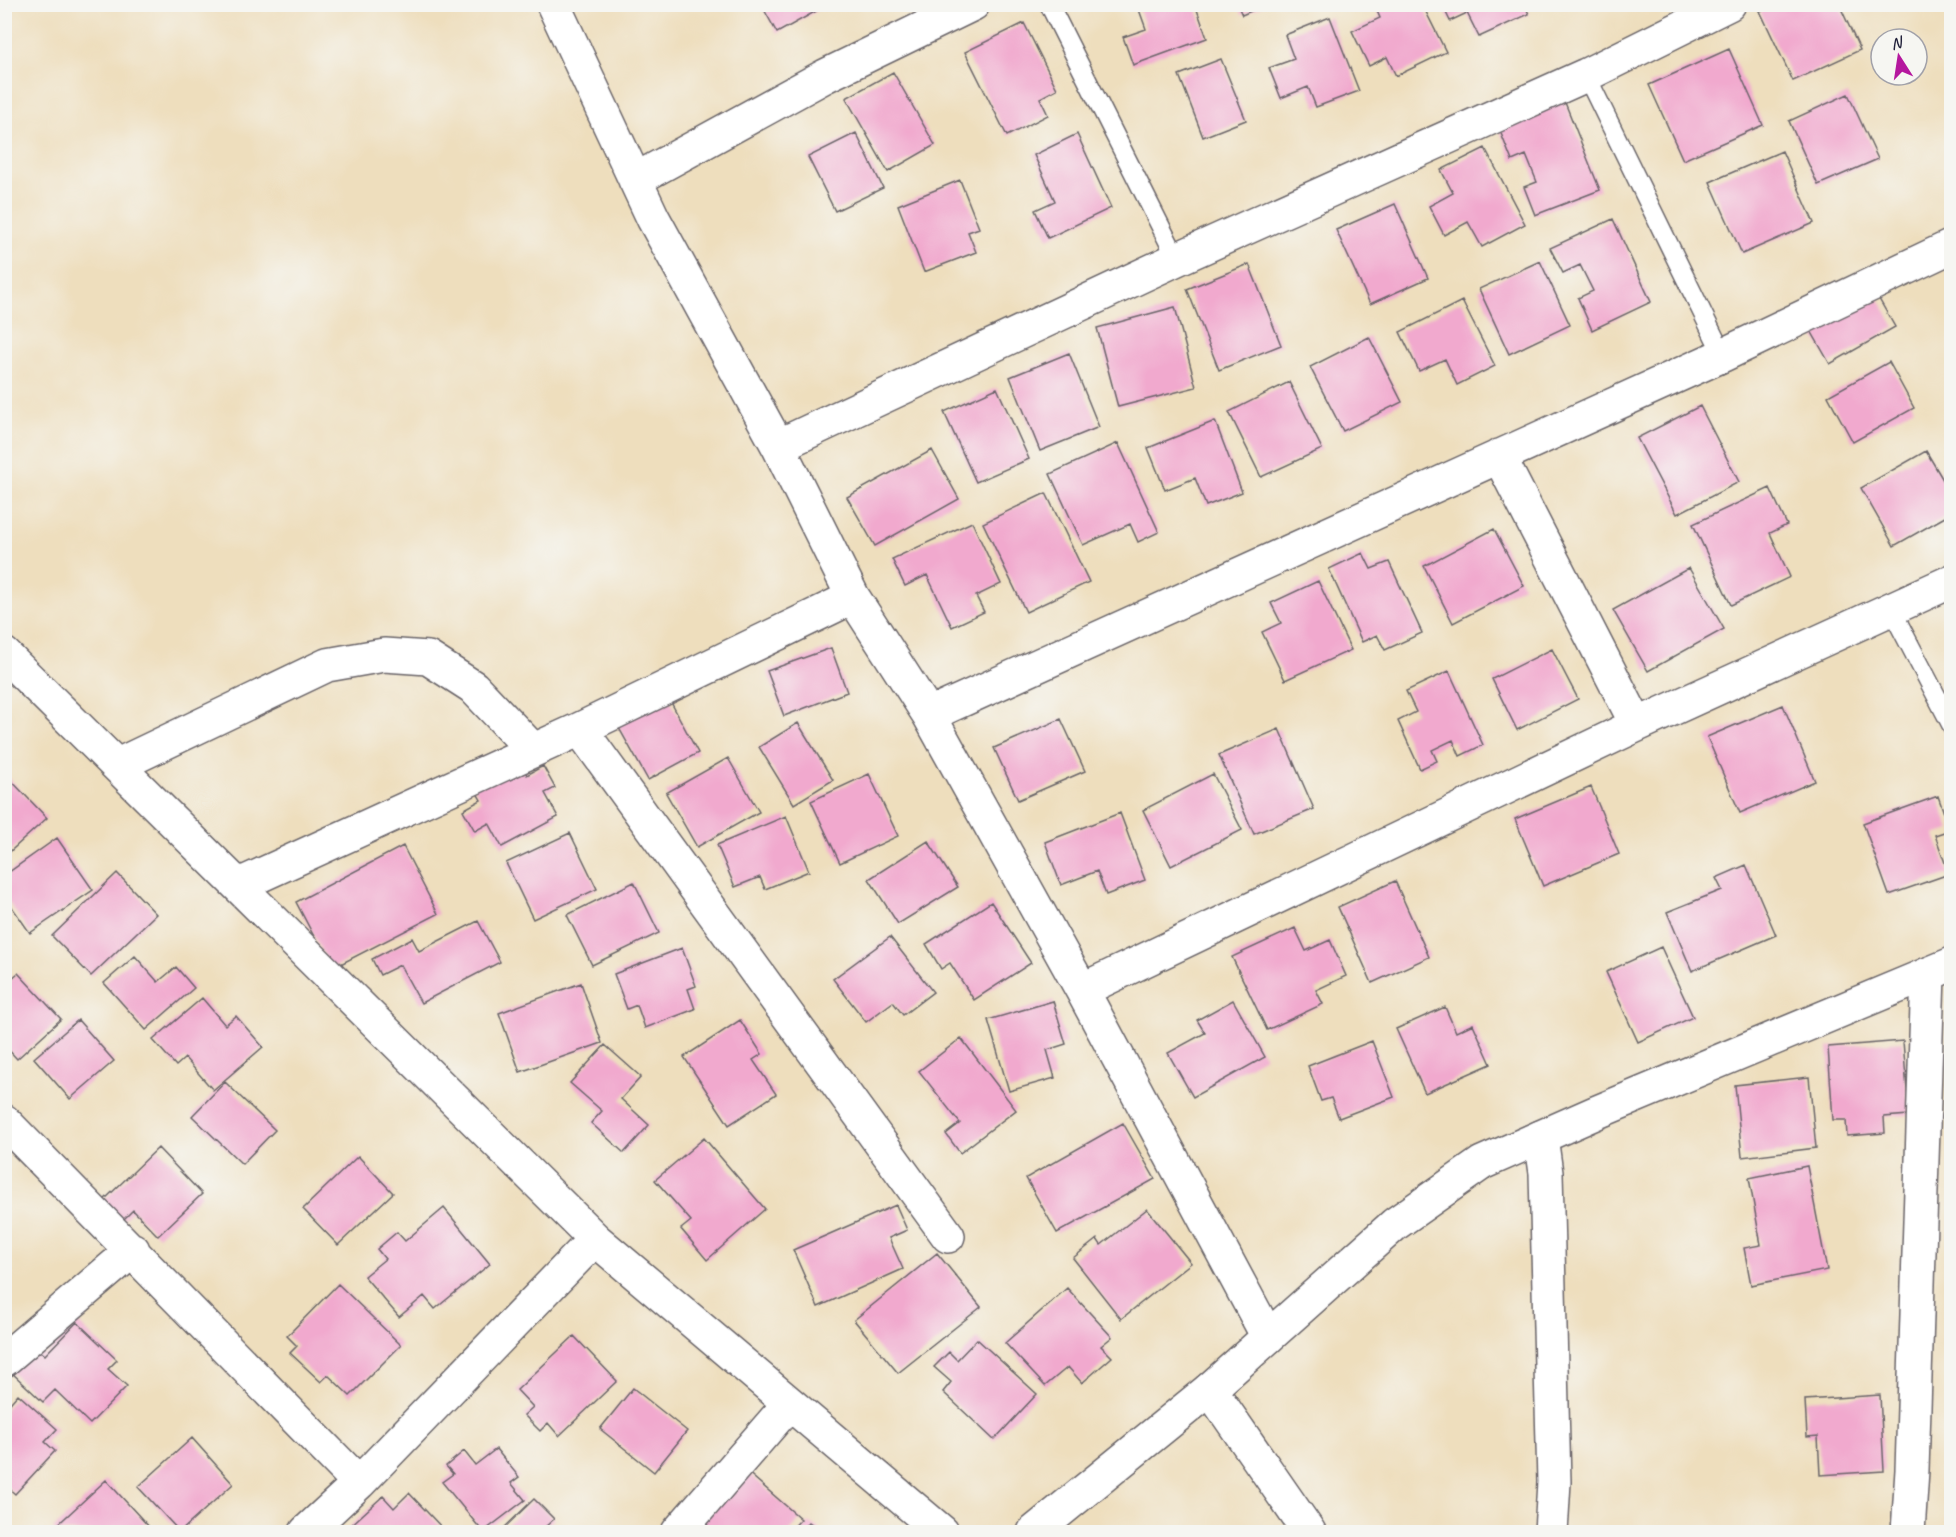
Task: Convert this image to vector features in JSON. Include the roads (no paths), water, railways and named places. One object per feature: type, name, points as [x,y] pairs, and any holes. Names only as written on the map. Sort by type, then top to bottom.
[{"type":"street","points":[[553,4],[653,218],[778,446],[854,597],[929,715],[1082,990],[1268,1337]]},
{"type":"street","points":[[635,180],[825,76],[973,4]]},
{"type":"street","points":[[778,446],[1177,259],[1586,75],[1729,4]]},
{"type":"street","points":[[929,715],[1723,355],[1952,246]]},
{"type":"street","points":[[1498,456],[1637,725]]},
{"type":"street","points":[[1082,990],[1637,725],[1952,581]]},
{"type":"street","points":[[239,885],[580,729],[854,597]]},
{"type":"street","points":[[4,654],[595,1239],[942,1533]]},
{"type":"street","points":[[118,765],[327,665],[384,655],[429,658],[473,687],[533,750]]},
{"type":"street","points":[[580,729],[948,1236]]},
{"type":"street","points":[[1034,1533],[1210,1389],[1395,1224],[1482,1163],[1940,969],[1908,1533]]},
{"type":"street","points":[[4,1120],[359,1483]]},
{"type":"street","points":[[1541,1137],[1546,1173],[1554,1482],[1551,1533]]},
{"type":"street","points":[[306,1533],[359,1483],[595,1239]]},
{"type":"street","points":[[4,1360],[133,1250]]},
{"type":"street","points":[[1210,1389],[1309,1533]]},
{"type":"street","points":[[678,1533],[789,1404]]},
{"type":"lane","points":[[1048,4],[1177,259]]},
{"type":"lane","points":[[1586,75],[1723,355]]},
{"type":"lane","points":[[1891,609],[1952,726]]}]
